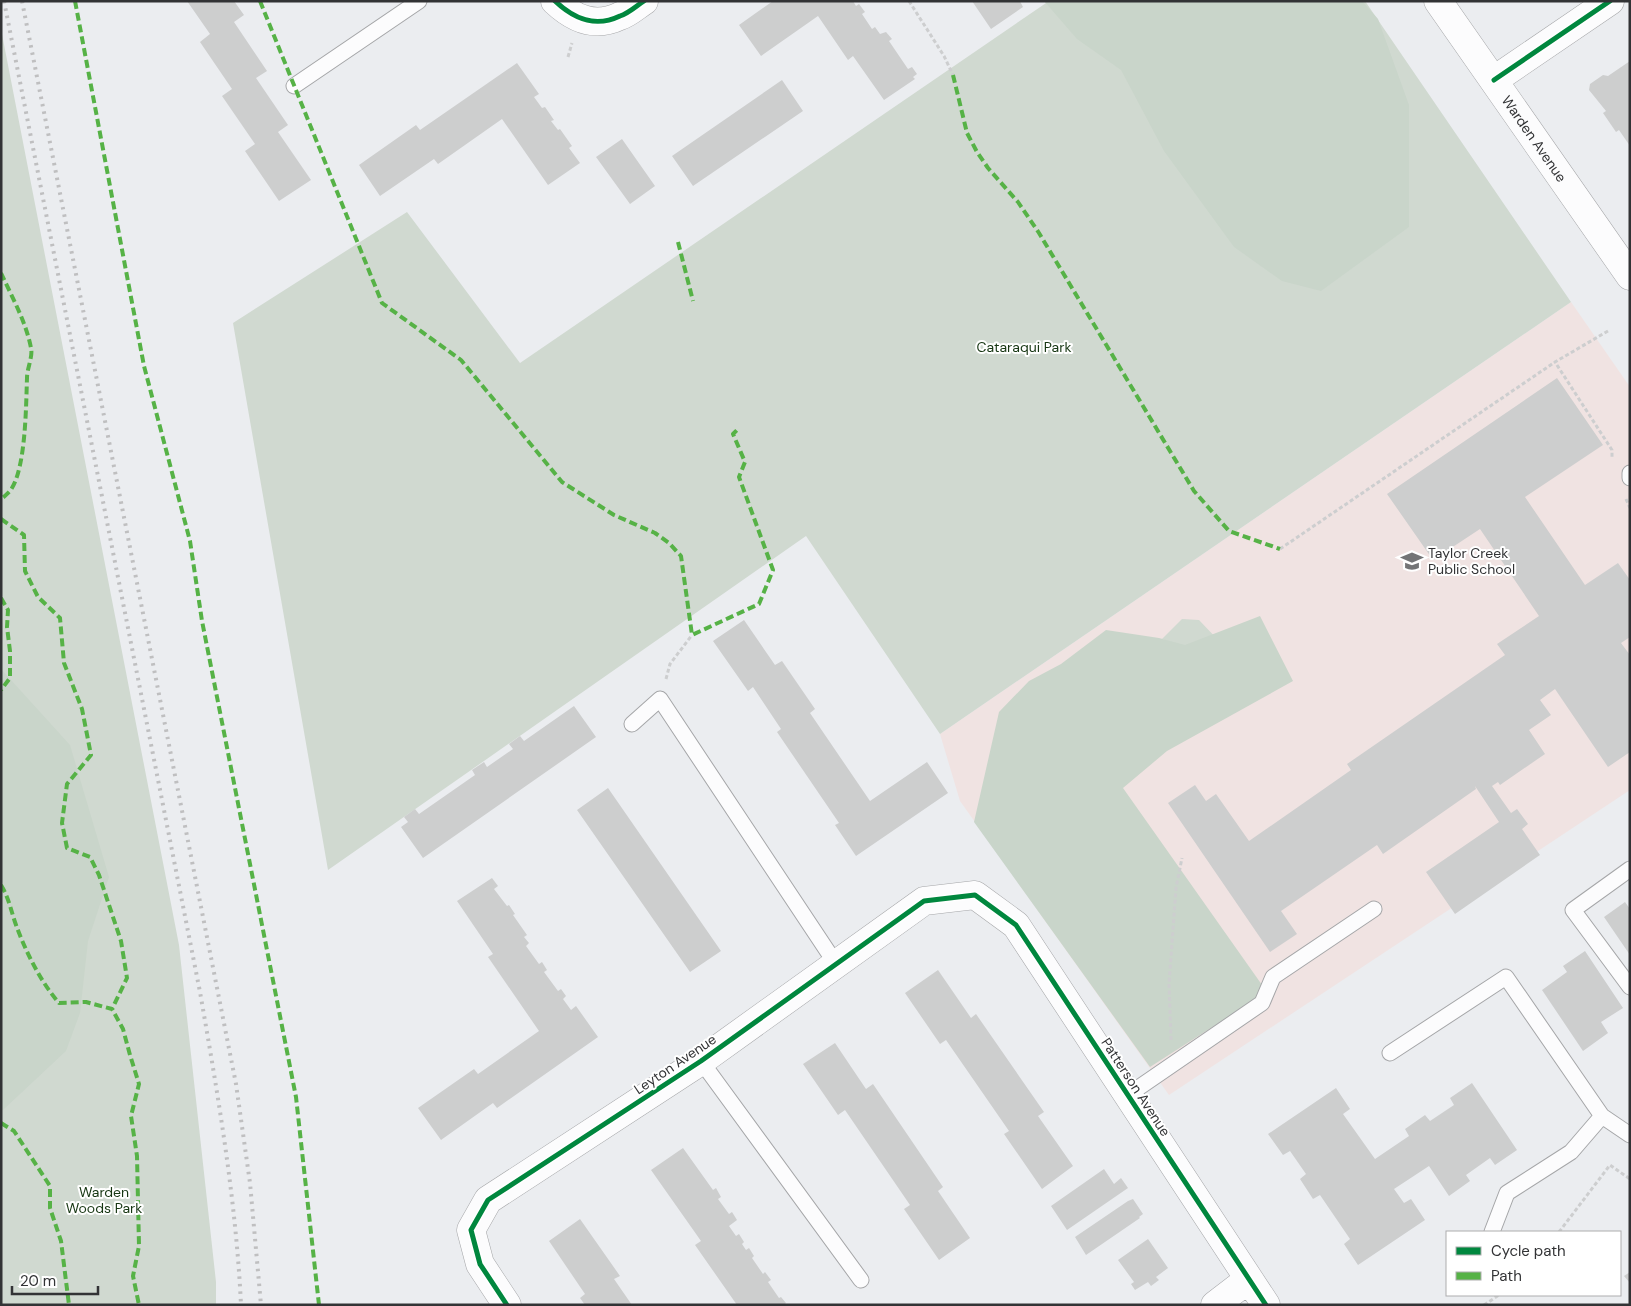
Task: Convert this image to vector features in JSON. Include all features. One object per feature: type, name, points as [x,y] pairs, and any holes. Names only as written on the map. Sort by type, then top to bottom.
[{"type":"street","points":[[555,1],[566,12],[577,18],[594,22],[606,21],[621,16],[644,1]]},
{"type":"street","name":"Warden Avenue","points":[[1438,1],[1630,276]]},
{"type":"street","points":[[1494,80],[1610,1]]},
{"type":"street","name":"Leyton Avenue","points":[[507,1305],[480,1264],[471,1230],[488,1200],[701,1062],[924,901],[975,895]]},
{"type":"street","name":"Patterson Avenue","points":[[975,895],[1016,925],[1266,1305]]},
{"type":"street","points":[[1215,1305],[1249,1279]]},
{"type":"lane","points":[[294,86],[420,1]]},
{"type":"lane","points":[[1630,473],[1630,478]]},
{"type":"lane","points":[[632,724],[660,699],[836,964]]},
{"type":"lane","points":[[1630,869],[1573,910],[1630,987]]},
{"type":"lane","points":[[1128,1095],[1262,1003],[1273,977],[1374,909]]},
{"type":"lane","points":[[1390,1053],[1506,977],[1602,1116],[1630,1135]]},
{"type":"lane","points":[[701,1062],[861,1280]]},
{"type":"lane","points":[[1492,1231],[1507,1193],[1572,1152],[1602,1116]]},
{"type":"path","points":[[908,1],[944,56],[953,76]]},
{"type":"path","points":[[1280,550],[1555,362],[1608,331]]},
{"type":"path","points":[[1555,362],[1612,450],[1613,467]]},
{"type":"path","points":[[1622,492],[1630,508]]},
{"type":"path","points":[[660,699],[670,664],[692,635]]},
{"type":"path","points":[[1175,1062],[1171,1040],[1169,984],[1176,888],[1182,858]]},
{"type":"path","points":[[1560,1231],[1610,1164],[1630,1180]]},
{"type":"path","points":[[1484,1305],[1498,1296]]},
{"type":"shaded area","points":[[1044,1],[1362,1],[1378,19],[1409,105],[1409,227],[1321,291],[1282,281],[1234,247],[1164,151],[1121,70],[1077,39]]},
{"type":"shaded area","name":"Taylor Creek Public School","points":[[1571,302],[1630,387],[1630,790],[1169,1095],[960,801],[940,734]]},
{"type":"shaded area","points":[[1260,616],[1293,681],[1167,751],[1123,788],[1267,992],[1150,1067],[974,822],[999,712],[1029,681],[1061,664],[1106,630],[1159,638],[1185,645]]},
{"type":"shaded area","points":[[1,669],[70,745],[109,877],[88,941],[80,1013],[66,1051],[3,1110],[1,1110]]},
{"type":"green space","name":"Cataraqui Park","points":[[1049,1],[1365,1],[1571,302],[940,734],[806,536],[328,870],[233,323],[407,212],[520,363]]},
{"type":"green space","name":"Warden Woods Park","points":[[1,29],[179,945],[216,1282],[216,1305],[1,1305]]},
{"type":"green space","points":[[1182,619],[1199,620],[1220,642],[1214,657],[1162,639]]},
{"type":"building","points":[[187,1],[234,1],[244,15],[234,22],[267,71],[256,78],[288,125],[278,132],[311,180],[279,201],[245,151],[255,144],[222,96],[232,89],[200,42],[210,34]]},
{"type":"building","points":[[773,1],[853,1],[856,6],[859,4],[865,12],[862,14],[872,29],[875,27],[880,34],[886,32],[892,39],[889,41],[908,69],[912,67],[917,74],[913,77],[915,79],[884,100],[853,56],[848,60],[818,16],[761,56],[739,25]]},
{"type":"building","points":[[972,1],[1020,1],[1023,7],[991,29]]},
{"type":"building","points":[[1630,61],[1630,146],[1619,130],[1616,132],[1603,113],[1606,111],[1589,90],[1590,84],[1603,75],[1608,76]]},
{"type":"building","points":[[517,63],[539,94],[534,97],[542,108],[545,107],[554,120],[551,121],[558,130],[560,129],[572,146],[569,148],[580,163],[548,185],[502,119],[438,164],[434,159],[380,196],[359,165],[416,125],[420,130]]},
{"type":"building","points":[[782,80],[803,111],[693,186],[672,156]]},
{"type":"building","points":[[622,139],[655,186],[630,204],[596,157]]},
{"type":"building","points":[[1557,378],[1603,445],[1525,497],[1585,585],[1618,563],[1630,580],[1630,637],[1621,643],[1630,655],[1630,752],[1608,767],[1555,689],[1540,700],[1551,715],[1529,730],[1545,754],[1500,785],[1498,782],[1492,786],[1511,813],[1517,809],[1528,824],[1522,829],[1540,855],[1455,914],[1426,872],[1499,822],[1475,786],[1476,789],[1383,854],[1377,845],[1281,911],[1297,934],[1270,952],[1168,803],[1195,785],[1206,801],[1216,794],[1249,841],[1351,770],[1347,764],[1505,655],[1497,644],[1539,616],[1480,529],[1433,560],[1387,494]]},
{"type":"building","points":[[744,620],[775,665],[782,661],[815,709],[810,713],[870,801],[927,762],[948,793],[856,856],[835,825],[839,823],[777,732],[781,729],[753,687],[748,691],[713,641]]},
{"type":"building","points":[[574,706],[596,737],[423,858],[401,827],[408,822],[404,817],[415,809],[419,814],[475,775],[472,770],[484,762],[487,767],[513,749],[509,744],[520,736],[524,741]]},
{"type":"building","points":[[608,788],[721,951],[690,972],[577,810]]},
{"type":"building","points":[[492,878],[498,886],[494,889],[507,906],[509,905],[515,914],[513,915],[527,935],[524,937],[529,943],[526,946],[539,964],[542,962],[547,970],[544,972],[558,991],[561,989],[566,996],[563,999],[571,1010],[576,1006],[598,1037],[497,1108],[493,1103],[441,1140],[418,1108],[474,1069],[478,1074],[539,1031],[488,957],[493,954],[457,901]]},
{"type":"building","points":[[1625,902],[1630,909],[1630,955],[1604,917]]},
{"type":"building","points":[[1585,951],[1623,1008],[1601,1022],[1608,1033],[1583,1051],[1542,990],[1567,972],[1563,966]]},
{"type":"building","points":[[938,970],[971,1018],[976,1014],[1044,1112],[1038,1116],[1073,1166],[1042,1189],[1004,1134],[1009,1131],[946,1040],[940,1044],[905,993]]},
{"type":"building","points":[[835,1043],[866,1089],[873,1084],[943,1187],[938,1191],[970,1238],[939,1260],[904,1209],[910,1205],[845,1110],[838,1115],[803,1064]]},
{"type":"building","points":[[1472,1083],[1517,1150],[1495,1165],[1490,1158],[1466,1175],[1470,1181],[1449,1196],[1429,1166],[1394,1189],[1404,1203],[1411,1199],[1425,1220],[1358,1265],[1344,1244],[1350,1239],[1320,1195],[1313,1199],[1300,1179],[1306,1174],[1290,1151],[1283,1155],[1268,1134],[1336,1088],[1350,1109],[1343,1114],[1375,1159],[1409,1136],[1405,1129],[1425,1115],[1430,1121],[1454,1105],[1450,1098]]},
{"type":"building","points":[[683,1148],[713,1190],[716,1188],[721,1197],[718,1199],[729,1214],[732,1212],[737,1220],[729,1226],[736,1236],[739,1234],[746,1250],[749,1248],[754,1256],[752,1258],[763,1274],[765,1272],[771,1280],[768,1282],[779,1298],[781,1297],[786,1303],[784,1305],[737,1305],[695,1245],[701,1241],[651,1170]]},
{"type":"building","points":[[1104,1169],[1114,1184],[1121,1178],[1128,1188],[1067,1230],[1051,1206]]},
{"type":"building","points":[[1133,1199],[1143,1214],[1140,1218],[1086,1255],[1075,1237]]},
{"type":"building","points":[[580,1219],[620,1276],[614,1279],[632,1305],[585,1305],[580,1298],[585,1294],[549,1241]]},
{"type":"building","points":[[1148,1239],[1168,1268],[1156,1277],[1159,1280],[1151,1286],[1148,1282],[1135,1290],[1131,1284],[1134,1282],[1118,1260]]},
{"type":"building","points":[[1630,1272],[1630,1283],[1624,1276]]},
{"type":"railway","points":[[4,1],[200,992],[231,1187],[241,1305]]},
{"type":"railway","points":[[22,1],[236,1084],[250,1183],[261,1305]]},
{"type":"marked path","points":[[75,1],[144,366],[190,541],[202,621],[296,1097],[319,1305]]},
{"type":"marked path","points":[[260,1],[382,303],[461,360],[562,482],[614,515],[655,533],[669,543],[681,556],[692,635],[759,604],[773,570],[739,477],[745,462],[733,434],[738,429]]},
{"type":"marked path","points":[[953,75],[967,133],[977,152],[988,168],[1018,202],[1039,233],[1194,491],[1229,531],[1280,549]]},
{"type":"marked path","points":[[678,242],[693,301]]},
{"type":"marked path","points":[[1,273],[22,319],[29,338],[31,351],[27,374],[24,437],[19,468],[10,491],[1,499]]},
{"type":"marked path","points":[[1,519],[24,535],[25,571],[38,597],[60,618],[64,663],[82,709],[91,755],[67,784],[62,823],[67,848],[90,857],[99,875],[121,941],[127,978],[112,1009]]},
{"type":"marked path","points":[[1,598],[8,610],[7,627],[10,651],[10,678],[1,690]]},
{"type":"marked path","points":[[1,885],[29,956],[59,1003],[86,1002],[112,1009],[123,1029],[139,1084],[131,1116],[137,1156],[139,1246],[133,1276],[139,1305]]},
{"type":"marked path","points":[[1,1123],[14,1131],[50,1186],[50,1208],[61,1241],[69,1305]]},
{"type":"cycle path","points":[[555,1],[577,17],[593,21],[611,20],[623,15],[644,1]]},
{"type":"cycle path","points":[[1494,80],[1610,1]]},
{"type":"cycle path","points":[[507,1305],[480,1264],[471,1230],[488,1200],[701,1061],[924,901],[975,895],[1016,925],[1266,1305]]},
{"type":"place","name":"Taylor Creek Public School","points":[[1412,561]]}]
